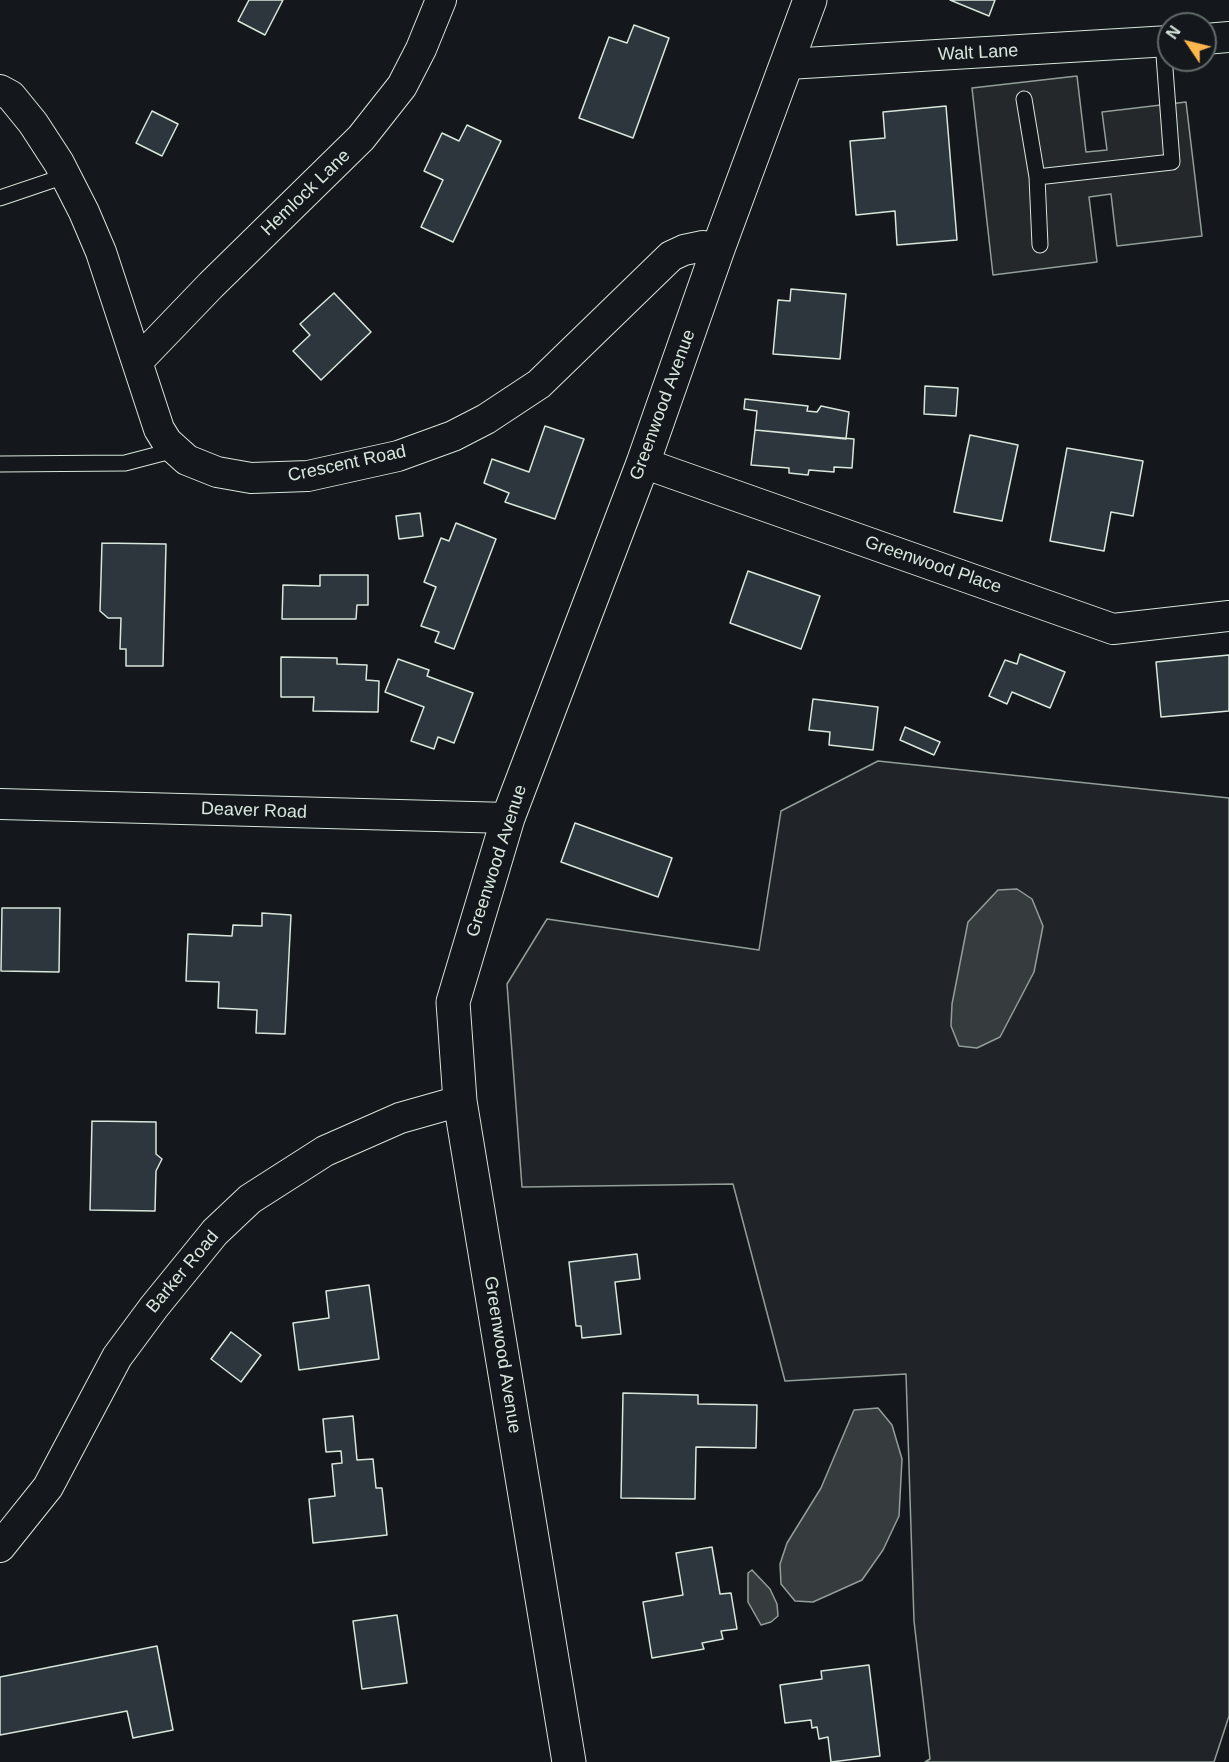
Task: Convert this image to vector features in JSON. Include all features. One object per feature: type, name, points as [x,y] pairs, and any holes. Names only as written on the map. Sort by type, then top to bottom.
[{"type":"main road","name":"Greenwood Avenue","points":[[569,1762],[460,1101],[453,1002],[508,818],[643,463],[718,249],[810,0]]},
{"type":"street","name":"Hemlock Lane","points":[[137,363],[211,285],[361,138],[402,86],[441,0]]},
{"type":"street","name":"Walt Lane","points":[[788,64],[1157,42]]},
{"type":"street","name":"Crescent Road","points":[[0,90],[11,96],[22,109],[65,176],[101,252],[159,429],[175,450],[187,460],[217,472],[251,478],[308,476],[398,456],[453,436],[486,419],[539,384],[671,256],[684,250],[703,246],[718,249]]},
{"type":"street","name":"Greenwood Place","points":[[643,463],[1113,629],[1229,616]]},
{"type":"street","name":"Deaver Road","points":[[0,804],[508,818]]},
{"type":"street","name":"Barker Road","points":[[0,1547],[48,1487],[117,1357],[215,1232],[250,1199],[325,1151],[400,1118],[460,1101]]},
{"type":"lane","points":[[1037,177],[1172,162],[1168,72]]},
{"type":"lane","points":[[1024,99],[1037,177],[1040,246]]},
{"type":"lane","points":[[0,198],[65,176]]},
{"type":"lane","points":[[0,464],[125,463],[175,450]]},
{"type":"shaded area","points":[[1077,76],[1086,152],[1107,150],[1102,112],[1186,102],[1202,236],[1117,246],[1111,194],[1089,197],[1097,262],[993,275],[972,88]]},
{"type":"shaded area","points":[[878,761],[1229,798],[1229,1716],[1214,1762],[925,1762],[930,1759],[914,1621],[906,1374],[785,1381],[733,1184],[522,1187],[507,984],[547,919],[759,950],[781,811]]},
{"type":"shaded area","points":[[1017,889],[1032,899],[1043,926],[1034,972],[1000,1037],[977,1048],[959,1046],[951,1026],[952,1004],[968,922],[998,890]]},
{"type":"shaded area","points":[[878,1408],[892,1425],[902,1459],[899,1516],[883,1550],[862,1580],[813,1602],[795,1601],[781,1584],[780,1564],[787,1543],[821,1488],[854,1410]]},
{"type":"shaded area","points":[[752,1570],[770,1589],[777,1604],[778,1616],[771,1622],[761,1625],[748,1602],[748,1573]]},
{"type":"building","points":[[249,0],[283,0],[265,35],[238,21]]},
{"type":"building","points":[[950,0],[995,0],[989,16]]},
{"type":"building","points":[[634,25],[669,38],[633,138],[579,118],[609,37],[627,43]]},
{"type":"building","points":[[946,106],[957,240],[897,245],[895,211],[856,215],[850,141],[885,138],[883,112]]},
{"type":"building","points":[[152,111],[178,124],[162,156],[136,143]]},
{"type":"building","points":[[467,125],[501,141],[453,242],[421,227],[443,180],[424,171],[442,133],[459,141]]},
{"type":"building","points":[[791,289],[846,294],[840,359],[773,354],[778,300],[790,301]]},
{"type":"building","points":[[334,293],[371,332],[321,380],[293,351],[310,335],[300,324]]},
{"type":"building","points":[[925,386],[958,388],[956,416],[924,414]]},
{"type":"building","points":[[745,399],[808,406],[807,411],[817,412],[821,406],[849,412],[846,439],[755,430],[757,411],[744,409]]},
{"type":"building","points":[[545,426],[584,439],[555,519],[505,502],[509,493],[484,483],[492,459],[529,472]]},
{"type":"building","points":[[755,430],[854,439],[852,468],[834,467],[834,472],[809,470],[808,475],[789,473],[789,468],[751,465]]},
{"type":"building","points":[[970,435],[1018,445],[1002,521],[954,512]]},
{"type":"building","points":[[1067,448],[1143,461],[1133,516],[1111,512],[1104,551],[1050,541]]},
{"type":"building","points":[[420,513],[423,536],[399,539],[396,516]]},
{"type":"building","points":[[456,523],[496,539],[454,649],[435,642],[439,632],[421,626],[436,587],[424,582],[441,538],[449,541]]},
{"type":"building","points":[[102,543],[166,544],[163,666],[126,666],[126,649],[120,649],[121,618],[108,618],[100,611]]},
{"type":"building","points":[[748,571],[820,596],[801,649],[730,623]]},
{"type":"building","points":[[320,575],[368,575],[368,605],[357,605],[356,619],[282,619],[283,585],[320,586]]},
{"type":"building","points":[[1020,654],[1065,672],[1050,708],[1012,692],[1007,704],[989,696],[1005,660],[1017,664]]},
{"type":"building","points":[[1229,655],[1229,711],[1161,717],[1156,662]]},
{"type":"building","points":[[281,657],[337,658],[337,664],[367,665],[366,680],[379,681],[378,712],[313,711],[314,697],[281,697]]},
{"type":"building","points":[[398,659],[429,670],[427,676],[473,693],[454,743],[438,737],[434,749],[411,741],[424,707],[385,692]]},
{"type":"building","points":[[813,699],[878,707],[873,750],[829,745],[830,732],[809,730]]},
{"type":"building","points":[[905,727],[940,742],[934,755],[900,740]]},
{"type":"building","points":[[575,823],[672,858],[658,897],[561,862]]},
{"type":"building","points":[[2,908],[60,908],[59,972],[1,971]]},
{"type":"building","points":[[262,913],[291,915],[285,1034],[256,1033],[257,1010],[218,1008],[219,982],[186,981],[188,934],[232,936],[233,925],[262,926]]},
{"type":"building","points":[[92,1121],[156,1122],[156,1154],[162,1159],[156,1171],[155,1211],[90,1210]]},
{"type":"building","points":[[637,1254],[640,1279],[615,1282],[621,1334],[582,1338],[581,1326],[576,1326],[569,1262]]},
{"type":"building","points":[[369,1285],[379,1359],[299,1370],[293,1323],[329,1318],[326,1291]]},
{"type":"building","points":[[231,1332],[261,1355],[241,1382],[211,1359]]},
{"type":"building","points":[[623,1393],[698,1395],[698,1404],[757,1405],[756,1448],[696,1447],[695,1499],[621,1498]]},
{"type":"building","points":[[353,1416],[357,1460],[373,1459],[376,1488],[382,1488],[387,1535],[313,1543],[309,1499],[335,1496],[332,1464],[342,1463],[341,1451],[326,1452],[323,1419]]},
{"type":"building","points":[[712,1547],[720,1594],[731,1593],[737,1629],[721,1631],[723,1639],[702,1643],[704,1649],[652,1658],[643,1602],[683,1595],[676,1553]]},
{"type":"building","points":[[397,1615],[407,1683],[362,1689],[353,1621]]},
{"type":"building","points":[[157,1646],[173,1730],[133,1738],[127,1711],[0,1735],[0,1677]]},
{"type":"building","points":[[869,1665],[880,1756],[831,1762],[828,1737],[819,1739],[817,1727],[812,1728],[811,1720],[785,1723],[780,1685],[822,1679],[821,1671]]}]
